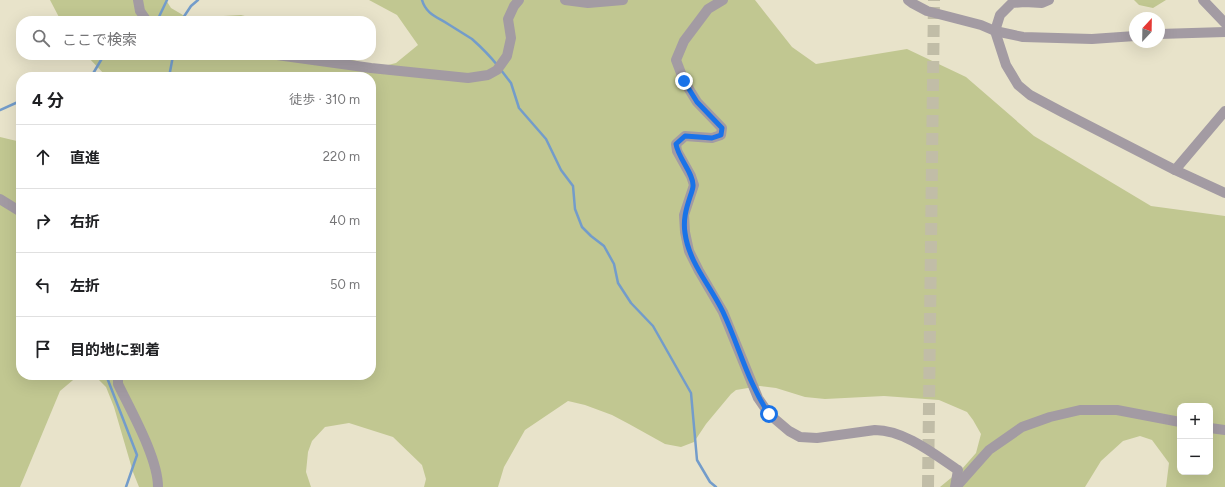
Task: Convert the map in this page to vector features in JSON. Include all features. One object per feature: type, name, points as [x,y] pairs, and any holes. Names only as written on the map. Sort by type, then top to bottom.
[{"type":"street","points":[[138,0],[140,11],[144,16]]},
{"type":"street","points":[[314,60],[468,78],[488,75],[497,70],[507,56],[511,38],[508,19],[514,6],[519,0]]},
{"type":"street","points":[[565,0],[588,3],[623,0]]},
{"type":"street","points":[[723,0],[708,8],[684,41],[676,60],[684,81],[697,102],[722,128],[721,135],[712,138],[685,136],[676,144],[676,151],[691,176],[694,185],[684,215],[685,232],[689,251],[723,312],[758,398],[769,414],[789,431],[800,437],[817,438],[884,430],[916,442],[958,470],[956,487]]},
{"type":"street","points":[[908,0],[912,4],[927,11],[982,25],[995,31],[1023,37],[1092,39],[1129,36]]},
{"type":"street","points":[[1049,0],[1042,3],[1012,3],[1000,14],[995,31],[1006,65],[1018,85],[1030,95],[1175,170],[1225,193]]},
{"type":"street","points":[[1203,0],[1225,23]]},
{"type":"street","points":[[1165,34],[1225,32]]},
{"type":"street","points":[[1175,170],[1225,111]]},
{"type":"street","points":[[0,199],[16,209]]},
{"type":"street","points":[[118,380],[118,384],[147,446],[158,477],[158,487]]},
{"type":"street","points":[[956,487],[989,450],[1022,427],[1050,417],[1080,410],[1117,410],[1177,421]]},
{"type":"street","points":[[1213,428],[1225,430]]},
{"type":"green space","points":[[50,0],[166,0],[171,8],[185,16],[58,16]]},
{"type":"green space","points":[[369,0],[755,0],[792,47],[816,64],[907,49],[966,77],[1034,136],[1151,206],[1225,216],[1225,487],[1166,487],[1169,463],[1152,440],[1140,436],[1123,441],[1101,461],[1085,487],[940,487],[962,469],[976,453],[981,434],[967,412],[939,400],[884,396],[825,399],[805,397],[776,388],[760,386],[736,390],[706,424],[694,442],[681,447],[665,444],[612,415],[585,405],[568,401],[525,430],[504,467],[498,487],[424,487],[426,479],[422,465],[393,437],[349,423],[325,427],[312,441],[308,452],[306,472],[311,487],[139,487],[133,472],[114,407],[106,387],[99,380],[376,380],[376,72],[102,72],[91,60],[353,60],[380,67],[396,63],[418,45],[397,15]]},
{"type":"green space","points":[[1134,0],[1166,0],[1153,8],[1139,5]]},
{"type":"green space","points":[[241,15],[245,16],[223,16]]},
{"type":"green space","points":[[0,137],[16,141],[16,380],[73,380],[60,391],[20,487],[0,487]]},
{"type":"waterway","points":[[159,16],[167,0]]},
{"type":"waterway","points":[[184,16],[191,6],[198,0]]},
{"type":"waterway","points":[[422,0],[429,12],[472,39],[498,66]]},
{"type":"waterway","points":[[94,72],[101,60]]},
{"type":"waterway","points":[[170,72],[172,60]]},
{"type":"waterway","points":[[501,70],[511,83],[519,108],[546,139],[561,170],[573,186],[575,209],[582,227],[604,246],[614,264],[618,283],[631,303],[653,326],[691,393],[697,460],[710,482],[716,487]]},
{"type":"waterway","points":[[0,110],[16,103]]},
{"type":"waterway","points":[[108,380],[137,455],[126,487]]},
{"type":"tunnel","points":[[928,487],[934,0]]},
{"type":"route","points":[[684,81],[697,102],[722,128],[721,135],[712,138],[685,136],[676,144],[676,151],[691,176],[694,185],[684,215],[685,232],[689,251],[723,312],[758,398],[769,414]]}]
